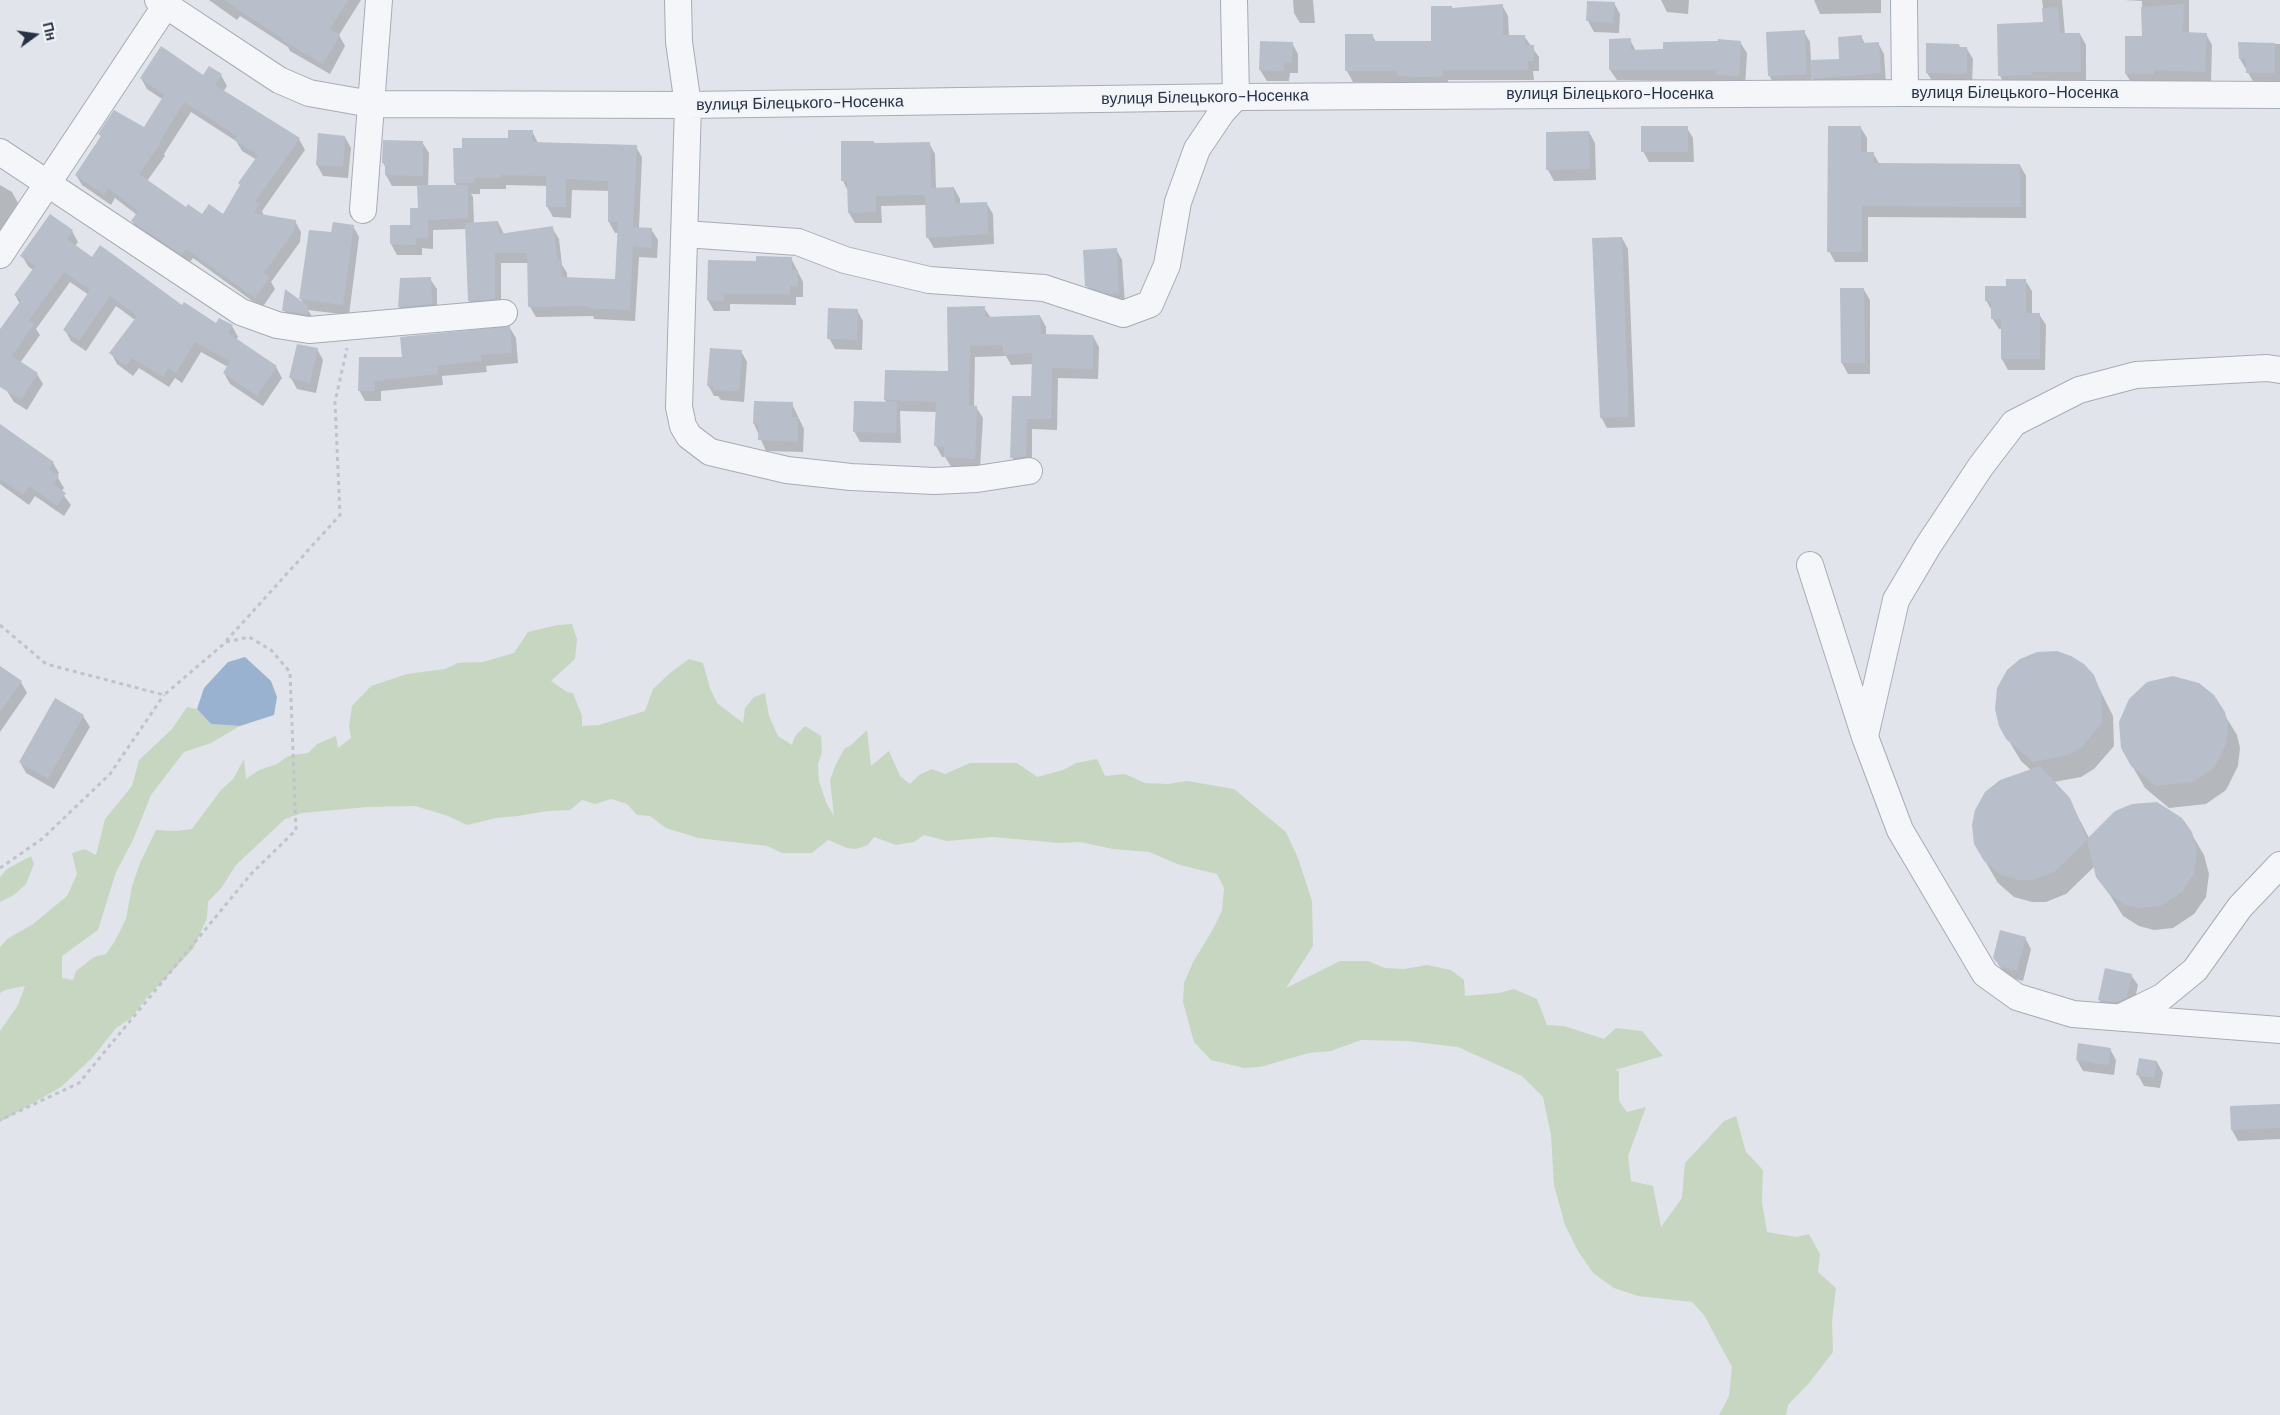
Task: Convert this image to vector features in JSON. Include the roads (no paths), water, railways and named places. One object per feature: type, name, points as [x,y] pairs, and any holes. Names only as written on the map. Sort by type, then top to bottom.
[{"type":"street","points":[[363,210],[379,0]]},
{"type":"street","points":[[678,0],[679,42],[688,105],[679,407],[683,426],[689,436],[710,452],[787,470],[851,477],[934,481],[976,479],[1029,471]]},
{"type":"street","points":[[685,234],[798,242],[845,260],[929,280],[1044,288],[1123,314],[1150,304],[1167,265],[1178,202],[1197,149],[1222,112],[1236,97],[1234,0]]},
{"type":"street","points":[[1904,0],[1905,93]]},
{"type":"street","points":[[0,255],[48,184],[162,3]]},
{"type":"street","name":"вулиця Білецького-Носенка","points":[[162,3],[279,80],[309,93],[371,104],[688,105],[1236,97],[1905,93],[2280,95]]},
{"type":"street","points":[[0,152],[241,312],[277,325],[309,330],[352,328],[393,322],[504,313]]},
{"type":"street","points":[[1865,737],[1896,600],[1981,466],[2014,423],[2079,390],[2136,375],[2267,368],[2280,370]]},
{"type":"street","points":[[1810,565],[1865,737],[1900,830],[1985,974],[2017,997],[2073,1014],[2280,1030]]},
{"type":"street","points":[[2120,1018],[2162,997],[2195,970],[2240,907],[2280,865]]},
{"type":"water","points":[[245,657],[271,681],[277,697],[274,715],[240,726],[211,724],[197,709],[204,688],[228,662]]}]
